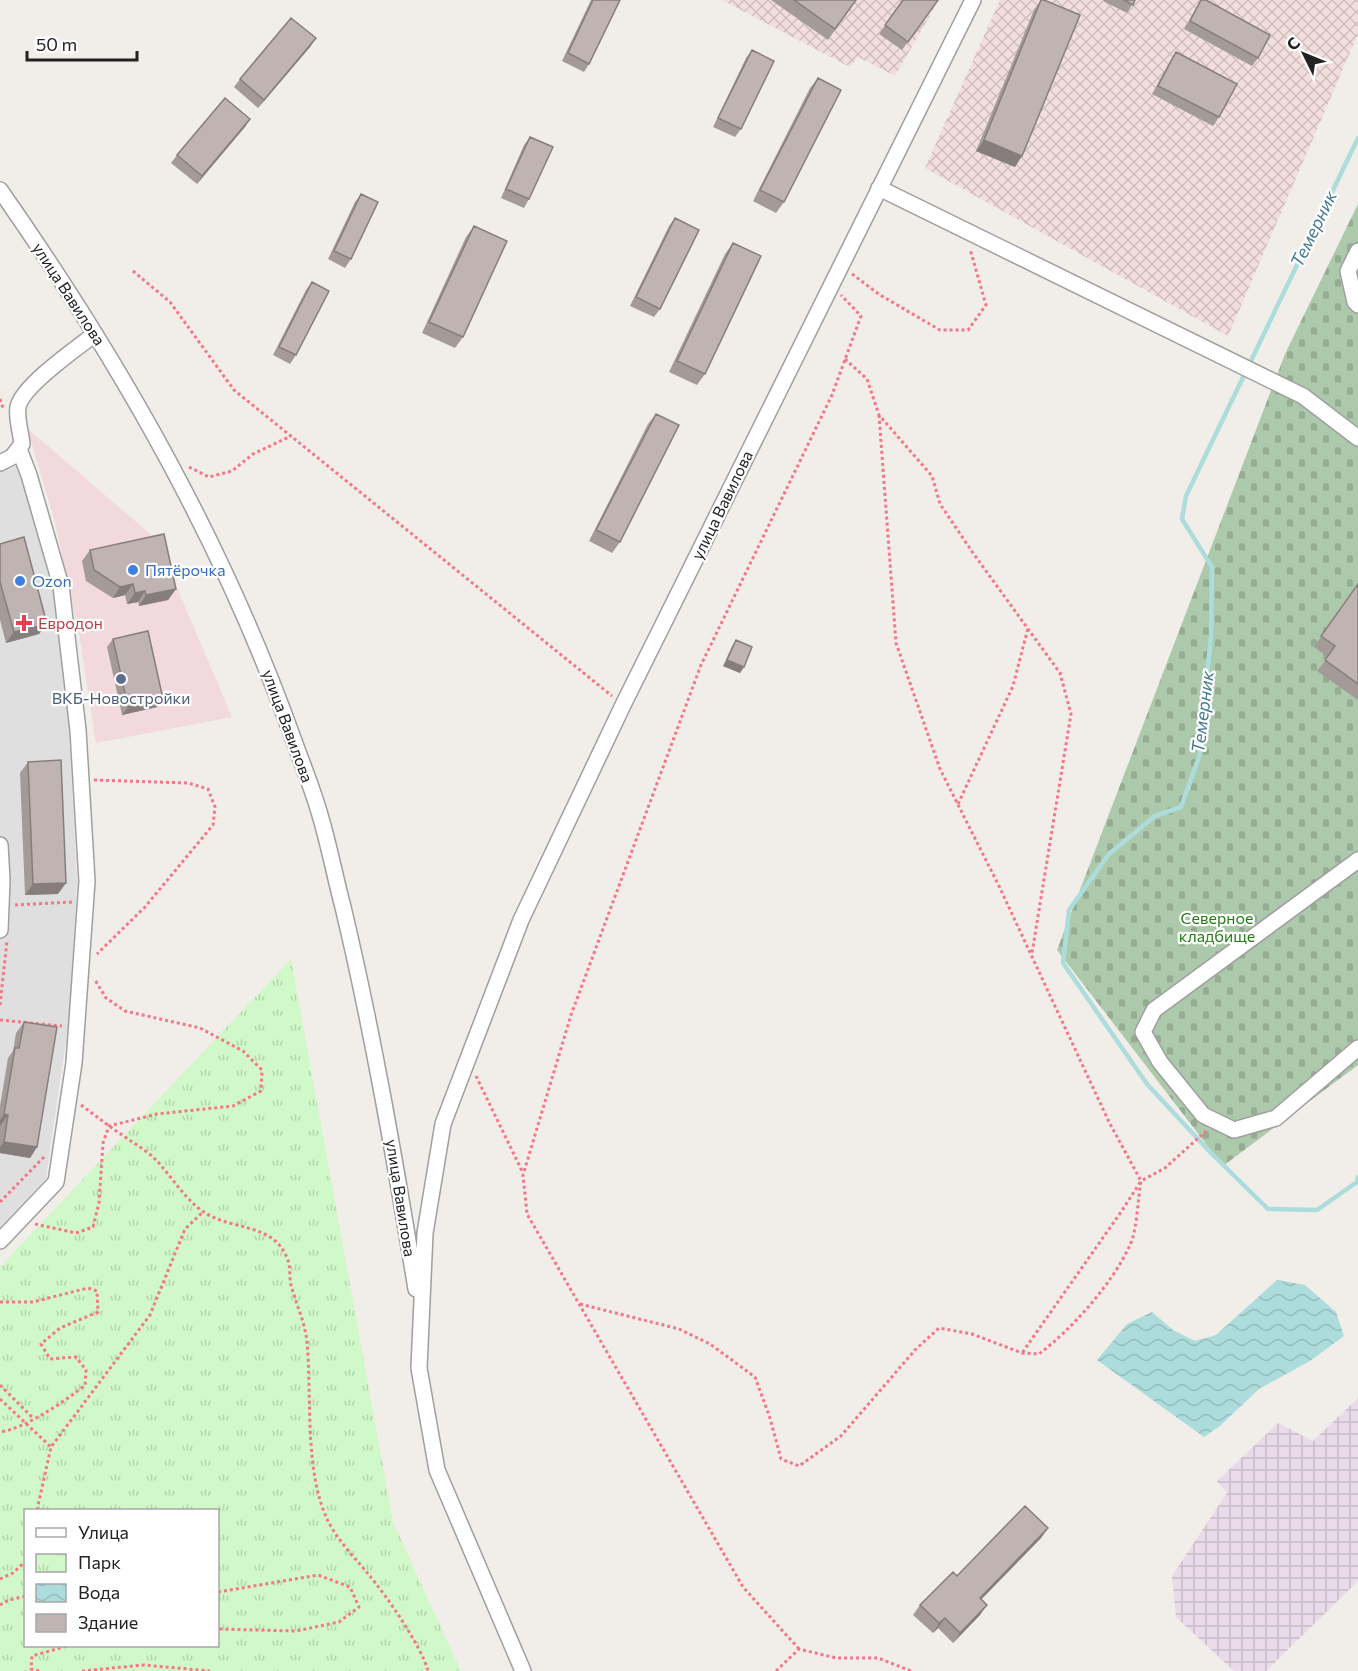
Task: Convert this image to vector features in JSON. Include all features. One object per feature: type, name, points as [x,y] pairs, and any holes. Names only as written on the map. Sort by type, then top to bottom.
[{"type":"street","name":"улица Вавилова","points":[[523,1671],[437,1470],[419,1368],[425,1233],[443,1124],[521,920],[623,705],[973,0]]},
{"type":"street","points":[[879,188],[1304,396],[1358,438]]},
{"type":"street","name":"улица Вавилова","points":[[0,190],[57,272],[146,417],[210,540],[271,676],[320,815],[356,960],[387,1115],[421,1321]]},
{"type":"street","points":[[1358,251],[1348,271],[1355,302],[1358,305]]},
{"type":"street","points":[[0,463],[12,457],[22,444],[18,409],[21,399],[30,387],[95,334]]},
{"type":"street","points":[[0,1241],[56,1182],[74,1063],[87,880],[78,730],[61,586],[29,475],[19,449]]},
{"type":"street","points":[[0,845],[3,934]]},
{"type":"street","points":[[1358,860],[1154,1010],[1143,1032],[1160,1062],[1203,1115],[1234,1130],[1276,1118],[1358,1048]]},
{"type":"path","points":[[841,266],[880,295],[940,330],[968,330],[986,305],[964,229]]},
{"type":"path","points":[[133,270],[170,302],[234,390],[623,705]]},
{"type":"path","points":[[523,1175],[571,1015],[701,665],[832,395],[861,316],[832,284]]},
{"type":"path","points":[[579,1304],[679,1329],[710,1344],[755,1377],[782,1459],[799,1466],[841,1436],[915,1350],[939,1328],[972,1334],[1022,1353],[1039,1354],[1056,1341],[1107,1283],[1131,1243],[1141,1181],[1109,1122],[999,885],[940,769],[896,643],[879,415],[867,379],[845,359]]},
{"type":"path","points":[[879,415],[932,476],[940,504],[972,553],[1060,673],[1071,714],[1032,955]]},
{"type":"path","points":[[165,455],[210,477],[232,471],[253,454],[291,436]]},
{"type":"path","points":[[957,804],[1013,686],[1028,628]]},
{"type":"path","points":[[82,780],[188,783],[208,789],[215,807],[213,825],[145,908],[92,959]]},
{"type":"path","points":[[1,906],[74,902]]},
{"type":"path","points":[[0,1005],[3,934]]},
{"type":"path","points":[[93,977],[106,998],[125,1011],[200,1028],[243,1051],[262,1070],[261,1091],[233,1107],[157,1113],[109,1126]]},
{"type":"path","points":[[0,1020],[64,1026]]},
{"type":"path","points":[[468,1060],[523,1175],[527,1214],[743,1587],[799,1649],[836,1658],[878,1658],[911,1671]]},
{"type":"path","points":[[69,1095],[153,1157],[195,1206],[226,1222],[250,1228],[273,1238],[287,1258],[291,1285],[300,1308],[307,1341],[313,1453],[318,1496],[328,1521],[338,1537],[375,1581],[426,1662],[428,1671]]},
{"type":"path","points":[[1022,1353],[1141,1181],[1165,1168],[1216,1121]]},
{"type":"path","points":[[19,1221],[76,1233],[93,1227],[99,1203],[103,1143],[109,1126]]},
{"type":"path","points":[[0,1202],[46,1155]]},
{"type":"path","points":[[37,1509],[51,1447],[150,1315],[185,1229],[204,1211]]},
{"type":"path","points":[[0,1302],[33,1302],[88,1288],[98,1291],[98,1312],[60,1328],[41,1344],[50,1359],[76,1358],[86,1370],[85,1385],[73,1396],[13,1431],[0,1432]]},
{"type":"path","points":[[0,1385],[34,1419]]},
{"type":"path","points":[[0,1398],[51,1447]]},
{"type":"path","points":[[0,1579],[13,1573],[24,1563]]},
{"type":"path","points":[[219,1592],[318,1575],[350,1587],[359,1607],[339,1622],[296,1630],[219,1629]]},
{"type":"path","points":[[0,1605],[24,1596]]},
{"type":"path","points":[[39,1671],[31,1669],[32,1656],[64,1647]]},
{"type":"path","points":[[776,1671],[799,1649]]},
{"type":"path","points":[[82,1671],[144,1665],[210,1671]]},
{"type":"shaded area","points":[[722,0],[939,0],[895,76],[858,57],[850,67]]},
{"type":"shaded area","points":[[1000,0],[1358,0],[1358,34],[1228,336],[925,168]]},
{"type":"shaded area","points":[[27,428],[156,539],[232,717],[96,743],[80,639],[54,518]]},
{"type":"shaded area","points":[[20,465],[64,637],[77,881],[69,1020],[46,1178],[0,1229],[0,472]]},
{"type":"shaded area","points":[[1358,1398],[1358,1581],[1266,1671],[1234,1671],[1176,1617],[1172,1576],[1227,1493],[1217,1481],[1278,1423],[1313,1441]]},
{"type":"green space","name":"Северное кладбище","points":[[1358,204],[1358,1065],[1223,1166],[1057,950],[1285,354]]},
{"type":"green space","points":[[291,959],[393,1522],[461,1671],[0,1671],[0,1267]]},
{"type":"water","points":[[1277,1280],[1305,1285],[1336,1312],[1344,1336],[1310,1361],[1259,1389],[1221,1425],[1204,1437],[1097,1360],[1127,1324],[1152,1312],[1173,1330],[1195,1341],[1216,1335]]},
{"type":"building","points":[[593,0],[620,0],[589,64],[568,53]]},
{"type":"building","points":[[794,0],[856,0],[835,29]]},
{"type":"building","points":[[903,0],[938,0],[908,42],[885,25]]},
{"type":"building","points":[[1041,0],[1080,15],[1022,156],[984,140]]},
{"type":"building","points":[[1124,0],[1135,0],[1133,5]]},
{"type":"building","points":[[1201,0],[1206,0],[1270,35],[1258,58],[1190,21]]},
{"type":"building","points":[[291,18],[316,38],[264,100],[240,79]]},
{"type":"building","points":[[752,50],[774,61],[741,129],[718,118]]},
{"type":"building","points":[[1176,52],[1237,84],[1219,117],[1158,86]]},
{"type":"building","points":[[818,78],[841,90],[784,202],[760,190]]},
{"type":"building","points":[[225,98],[250,119],[202,176],[177,155]]},
{"type":"building","points":[[530,137],[553,147],[529,199],[506,189]]},
{"type":"building","points":[[361,194],[378,202],[351,259],[334,251]]},
{"type":"building","points":[[675,218],[699,230],[660,309],[636,297]]},
{"type":"building","points":[[474,226],[507,241],[463,337],[429,322]]},
{"type":"building","points":[[733,243],[761,256],[705,374],[677,361]]},
{"type":"building","points":[[312,282],[329,291],[296,355],[279,347]]},
{"type":"building","points":[[656,414],[679,425],[620,542],[596,530]]},
{"type":"building","points":[[164,534],[176,589],[146,595],[145,591],[135,593],[133,584],[120,587],[94,570],[90,550]]},
{"type":"building","points":[[24,537],[47,624],[14,632],[0,582],[0,544]]},
{"type":"building","points":[[1358,584],[1358,684],[1325,660],[1335,646],[1321,636]]},
{"type":"building","points":[[148,631],[163,699],[128,707],[113,639]]},
{"type":"building","points":[[736,640],[752,647],[744,667],[727,660]]},
{"type":"building","points":[[61,760],[66,883],[33,884],[28,762]]},
{"type":"building","points":[[24,1022],[57,1027],[37,1147],[4,1142],[8,1115],[4,1114],[15,1048],[19,1048]]},
{"type":"building","points":[[1025,1506],[1048,1528],[980,1598],[987,1605],[960,1633],[945,1618],[939,1623],[920,1605],[953,1572],[957,1576]]},
{"type":"waterway","name":"Темерник","points":[[1358,138],[1186,496],[1182,519],[1212,567],[1211,637],[1199,757],[1181,807],[1155,816],[1109,854],[1069,910],[1063,963],[1147,1084],[1211,1153],[1268,1209],[1317,1210],[1357,1182],[1358,1177]]},
{"type":"place","name":"Пятёрочка","points":[[133,570]]},
{"type":"place","name":"Ozon","points":[[20,581]]},
{"type":"place","name":"Евродон","points":[[24,623]]},
{"type":"place","name":"ВКБ-Новостройки","points":[[121,679]]}]
